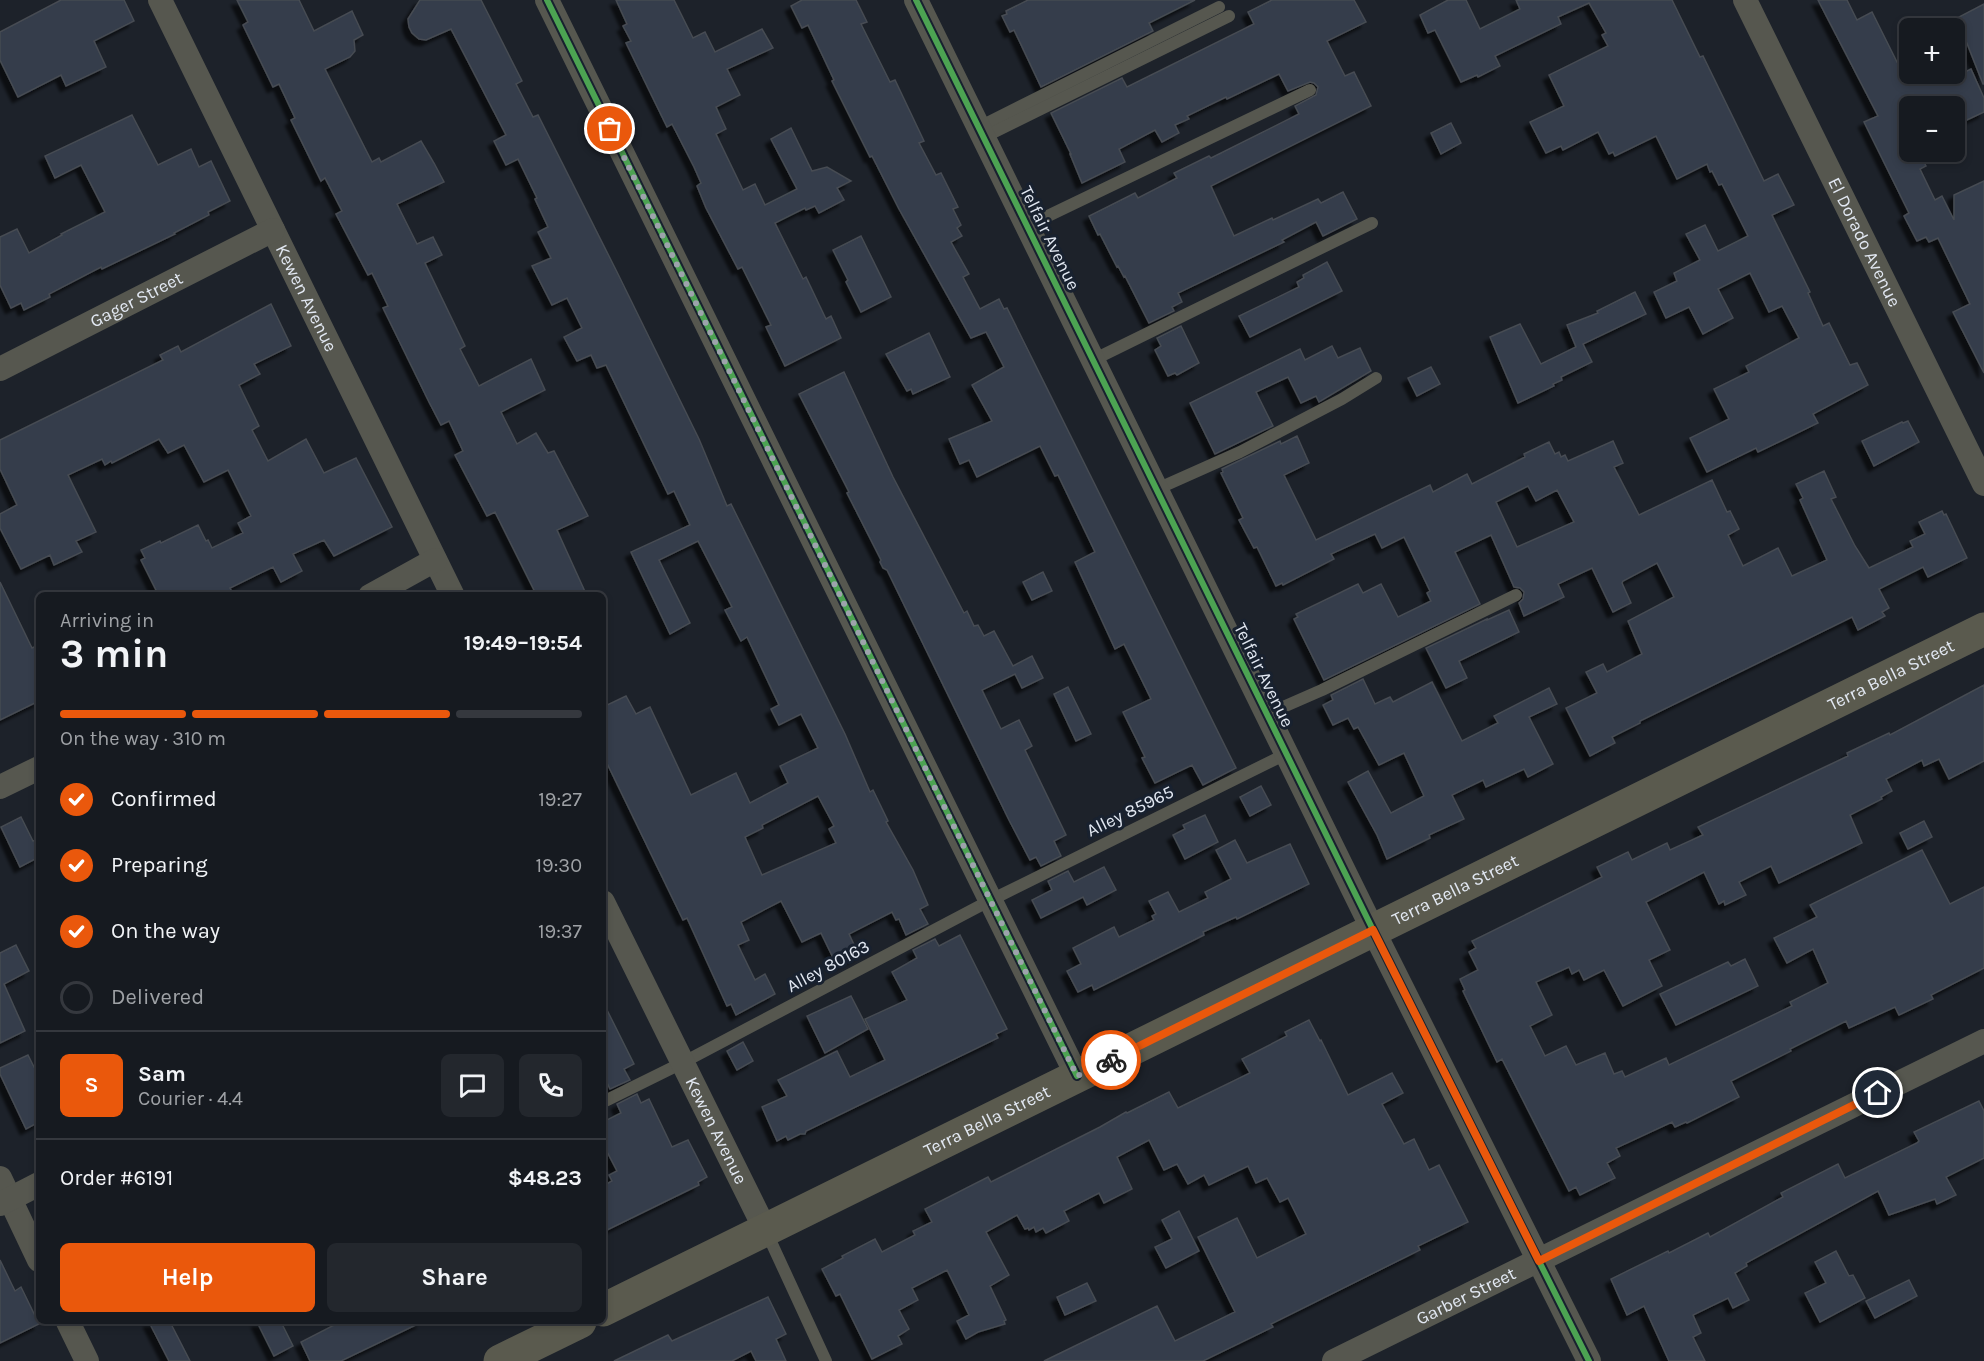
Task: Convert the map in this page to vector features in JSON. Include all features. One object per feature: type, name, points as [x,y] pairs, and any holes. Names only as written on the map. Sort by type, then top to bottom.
[{"type":"main road","name":"Terra Bella Street","points":[[606,1308],[1984,629]]},
{"type":"main road","points":[[500,1361],[576,1324]]},
{"type":"street","name":"Kewen Avenue","points":[[160,0],[451,592]]},
{"type":"street","points":[[547,0],[1077,1076]]},
{"type":"street","name":"Telfair Avenue","points":[[916,0],[1373,930],[1589,1361]]},
{"type":"street","name":"El Dorado Avenue","points":[[1745,0],[1984,484]]},
{"type":"street","name":"Gager Street","points":[[0,369],[273,230]]},
{"type":"street","points":[[377,592],[435,560]]},
{"type":"street","points":[[0,787],[36,769]]},
{"type":"street","name":"Kewen Avenue","points":[[606,908],[765,1229]]},
{"type":"street","name":"Garber Street","points":[[1335,1361],[1984,1041]]},
{"type":"street","points":[[36,1185],[3,1194],[36,1254]]},
{"type":"street","points":[[69,1324],[83,1360]]},
{"type":"lane","points":[[981,132],[1219,7]]},
{"type":"lane","points":[[981,132],[1229,16]]},
{"type":"lane","points":[[1027,226],[1310,90]]},
{"type":"lane","points":[[1093,360],[1372,222]]},
{"type":"lane","points":[[1157,489],[1240,453],[1342,399],[1376,378]]},
{"type":"lane","points":[[1267,714],[1322,690],[1516,595]]},
{"type":"lane","name":"Alley 85965","points":[[991,900],[1286,754]]},
{"type":"lane","name":"Alley 80163","points":[[606,1101],[682,1063],[991,900]]},
{"type":"lane","name":"Kewen Avenue","points":[[765,1229],[825,1361]]},
{"type":"building","points":[[61,0],[124,0],[134,21],[94,41],[106,67],[66,86],[61,75],[18,97],[0,60],[0,32]]},
{"type":"building","points":[[237,0],[299,0],[314,31],[352,11],[363,35],[354,40],[355,51],[350,57],[325,69],[372,162],[379,158],[381,162],[421,141],[444,182],[397,204],[417,244],[433,237],[442,255],[425,263],[465,346],[460,349],[479,386],[531,359],[545,390],[501,412],[517,444],[536,433],[548,453],[554,451],[588,516],[557,530],[585,592],[535,592],[495,512],[487,516],[455,455],[463,451],[449,421],[441,425],[429,402],[383,308],[388,306],[372,273],[368,275],[336,214],[342,211],[325,178],[321,181],[291,120],[295,118],[279,84],[273,87],[243,25],[248,22]]},
{"type":"building","points":[[420,0],[481,0],[522,81],[516,84],[533,117],[538,115],[617,272],[699,439],[727,506],[731,504],[845,734],[870,792],[873,790],[888,821],[886,822],[913,870],[928,905],[920,909],[928,924],[906,935],[899,919],[896,920],[892,912],[849,934],[859,955],[837,966],[821,933],[802,942],[781,901],[741,922],[749,940],[738,945],[755,980],[765,974],[775,994],[736,1015],[731,1004],[727,1006],[687,918],[683,920],[606,761],[606,706],[626,696],[636,714],[650,707],[691,795],[736,773],[750,803],[788,783],[780,766],[818,748],[801,714],[779,725],[771,709],[779,705],[747,637],[741,641],[725,610],[732,607],[698,541],[659,560],[690,623],[670,634],[631,552],[690,525],[674,491],[668,494],[606,365],[597,368],[591,355],[577,361],[564,337],[582,328],[567,298],[552,305],[532,266],[551,258],[538,232],[548,227],[518,159],[506,165],[494,141],[506,135],[451,29],[426,40],[419,39],[409,27],[408,19]],"holes":[[[818,796],[834,826],[829,829],[836,843],[762,875],[745,837],[763,828],[762,825]]]},
{"type":"building","points":[[616,0],[674,0],[693,38],[705,32],[715,52],[762,29],[773,48],[727,69],[740,95],[716,107],[726,129],[716,134],[743,190],[755,184],[765,205],[797,189],[771,139],[791,128],[812,171],[827,167],[851,181],[837,188],[844,200],[819,213],[815,206],[806,210],[805,208],[775,223],[803,279],[806,277],[826,319],[831,316],[841,338],[785,366],[766,327],[771,325],[742,267],[738,269],[706,208],[697,186],[701,183],[694,167],[672,124],[667,127],[626,43],[631,41],[623,26],[627,24]]},
{"type":"building","points":[[802,0],[856,0],[867,22],[861,24],[890,82],[895,80],[924,141],[919,143],[936,175],[941,173],[958,207],[953,209],[961,225],[957,228],[962,236],[951,242],[969,274],[963,277],[980,309],[999,299],[1004,309],[1007,308],[1236,768],[1203,785],[1192,765],[1155,783],[1123,712],[1151,699],[1124,644],[1115,649],[1075,562],[1095,552],[1058,475],[1055,476],[1040,446],[977,477],[969,460],[960,464],[949,439],[992,421],[972,385],[1004,367],[986,332],[971,338],[872,156],[870,157],[832,81],[834,80],[808,25],[802,28],[791,6]]},
{"type":"building","points":[[1028,0],[1195,0],[1149,23],[1153,31],[1041,87],[1014,30],[1010,32],[1002,16],[1007,14],[1006,11]]},
{"type":"building","points":[[1272,0],[1354,0],[1366,22],[1327,41],[1345,76],[1354,72],[1371,106],[1211,186],[1234,236],[1318,199],[1321,203],[1343,192],[1357,219],[1323,236],[1316,222],[1282,240],[1284,242],[1178,293],[1182,302],[1172,307],[1174,311],[1149,323],[1125,276],[1117,267],[1089,216],[1135,193],[1138,198],[1177,178],[1174,173],[1209,156],[1211,158],[1299,114],[1295,106],[1316,95],[1318,87],[1310,82],[1288,91],[1279,74],[1187,116],[1189,119],[1175,125],[1179,133],[1162,142],[1155,130],[1119,149],[1125,162],[1082,183],[1051,113],[1122,78],[1127,87],[1254,24],[1248,12]]},
{"type":"building","points":[[1448,0],[1466,0],[1480,29],[1520,9],[1516,0],[1672,0],[1700,57],[1703,56],[1764,181],[1778,174],[1794,205],[1772,215],[1810,292],[1808,293],[1823,326],[1829,323],[1850,365],[1857,363],[1868,385],[1813,414],[1818,423],[1758,452],[1756,448],[1707,472],[1690,438],[1729,419],[1714,389],[1749,372],[1746,366],[1799,338],[1782,306],[1769,312],[1750,273],[1718,289],[1733,318],[1703,334],[1689,307],[1666,318],[1654,292],[1677,281],[1674,273],[1700,260],[1686,234],[1705,225],[1718,251],[1748,236],[1722,184],[1719,185],[1707,164],[1677,179],[1656,136],[1615,156],[1613,152],[1609,154],[1598,132],[1563,150],[1561,146],[1546,153],[1530,122],[1564,106],[1549,75],[1608,46],[1602,35],[1606,33],[1589,3],[1558,17],[1561,24],[1495,56],[1500,66],[1478,77],[1477,75],[1461,82],[1435,30],[1428,33],[1420,15]]},
{"type":"building","points":[[1818,0],[1847,0],[1857,20],[1872,12],[1897,62],[1899,61],[1899,84],[1965,84],[1965,72],[1971,69],[1984,98],[1984,112],[1965,121],[1965,96],[1899,96],[1899,162],[1924,162],[1926,166],[1920,169],[1935,200],[1942,196],[1954,220],[1954,195],[1984,181],[1984,373],[1953,312],[1970,304],[1938,238],[1929,242],[1926,237],[1917,241],[1904,216],[1909,213],[1864,122],[1878,116]]},
{"type":"building","points":[[1984,4],[1984,84],[1965,38],[1965,18],[1957,18]]},
{"type":"building","points":[[132,115],[158,165],[191,149],[199,167],[211,161],[230,201],[208,212],[209,215],[175,234],[102,269],[101,267],[24,310],[21,303],[11,308],[0,285],[0,237],[17,229],[29,253],[105,212],[81,165],[55,178],[45,156]]},
{"type":"building","points":[[1451,123],[1461,143],[1441,154],[1431,133]]},
{"type":"building","points":[[861,236],[891,297],[861,312],[833,250]]},
{"type":"building","points":[[1327,262],[1342,291],[1250,337],[1239,316],[1299,287],[1297,282],[1304,278],[1303,275]]},
{"type":"building","points":[[1635,292],[1646,314],[1583,344],[1592,362],[1561,377],[1562,380],[1553,384],[1554,386],[1518,403],[1490,337],[1520,324],[1541,364],[1576,347],[1567,325],[1598,313],[1597,311]]},
{"type":"building","points":[[271,304],[291,346],[254,364],[260,374],[239,385],[259,426],[252,430],[268,461],[306,439],[324,473],[356,458],[392,527],[334,556],[324,540],[293,554],[302,571],[281,582],[273,567],[230,588],[232,592],[157,592],[141,560],[145,558],[141,550],[198,525],[212,548],[243,533],[238,523],[251,516],[228,470],[204,482],[184,445],[168,453],[159,439],[112,463],[111,461],[105,465],[102,459],[68,475],[96,532],[76,541],[82,552],[54,565],[50,555],[21,569],[0,528],[0,514],[17,505],[0,469],[0,440],[163,360],[160,355],[178,346],[181,352]]},
{"type":"building","points":[[1181,326],[1199,363],[1177,375],[1175,373],[1168,376],[1155,350],[1161,346],[1157,338]]},
{"type":"building","points":[[929,333],[950,377],[913,394],[911,389],[907,391],[886,354]]},
{"type":"building","points":[[1332,346],[1338,358],[1360,348],[1371,371],[1319,402],[1316,396],[1301,403],[1288,377],[1256,392],[1273,426],[1215,454],[1190,403],[1300,349],[1305,360]]},
{"type":"building","points":[[1431,367],[1440,384],[1417,396],[1408,378]]},
{"type":"building","points":[[844,372],[893,477],[964,613],[967,611],[974,626],[978,625],[984,636],[994,631],[1013,666],[1032,656],[1043,678],[1022,688],[1015,674],[982,690],[1001,729],[1019,720],[1032,746],[1025,750],[1066,835],[1054,841],[1061,856],[1041,866],[1036,857],[1030,860],[1009,820],[799,394]]},
{"type":"building","points":[[1908,421],[1919,442],[1874,466],[1862,441]]},
{"type":"building","points":[[1297,436],[1309,463],[1284,475],[1316,540],[1430,485],[1433,492],[1467,474],[1472,484],[1549,442],[1555,454],[1559,452],[1561,457],[1565,455],[1568,461],[1613,441],[1623,463],[1614,467],[1639,515],[1712,480],[1727,512],[1730,511],[1739,529],[1728,535],[1743,566],[1778,548],[1792,576],[1827,560],[1800,500],[1803,498],[1796,484],[1824,471],[1836,497],[1831,499],[1869,568],[1913,547],[1910,541],[1925,534],[1919,522],[1942,511],[1944,515],[1946,514],[1967,558],[1928,577],[1923,567],[1879,589],[1889,608],[1882,612],[1885,616],[1858,630],[1852,617],[1640,721],[1612,737],[1615,743],[1590,756],[1566,708],[1597,693],[1586,672],[1603,664],[1607,672],[1642,654],[1628,621],[1674,597],[1657,563],[1623,581],[1631,603],[1613,612],[1592,568],[1558,584],[1564,597],[1524,616],[1519,603],[1523,599],[1524,592],[1514,587],[1491,535],[1455,552],[1480,604],[1324,680],[1294,619],[1298,617],[1296,614],[1358,584],[1363,593],[1381,584],[1398,617],[1431,601],[1427,593],[1430,591],[1404,537],[1382,548],[1375,534],[1331,554],[1334,559],[1283,585],[1282,583],[1276,586],[1257,547],[1254,548],[1239,520],[1243,518],[1221,473],[1222,469],[1280,441],[1281,444]],"holes":[[[1528,486],[1536,501],[1557,490],[1574,522],[1517,547],[1496,502]]]},
{"type":"building","points":[[1043,572],[1052,591],[1032,600],[1023,582]]},
{"type":"building","points":[[0,582],[32,648],[36,646],[36,702],[0,720]]},
{"type":"building","points":[[1509,610],[1519,632],[1459,661],[1467,678],[1446,688],[1426,648]]},
{"type":"building","points":[[1363,679],[1375,704],[1390,697],[1393,702],[1432,682],[1462,741],[1498,723],[1494,716],[1549,688],[1557,704],[1529,717],[1553,764],[1528,777],[1524,769],[1486,787],[1483,780],[1452,795],[1464,819],[1429,835],[1430,838],[1387,859],[1377,835],[1348,782],[1368,771],[1391,813],[1424,796],[1404,753],[1379,765],[1358,727],[1354,729],[1348,718],[1333,725],[1323,705],[1333,700],[1331,695]]},
{"type":"building","points":[[1984,685],[1984,761],[1949,779],[1939,759],[1924,766],[1922,760],[1886,779],[1892,791],[1881,797],[1882,799],[1850,815],[1862,843],[1779,883],[1771,866],[1739,882],[1746,895],[1725,905],[1724,901],[1719,904],[1704,872],[1646,902],[1670,950],[1649,960],[1662,986],[1623,1006],[1604,970],[1584,980],[1579,970],[1572,974],[1569,967],[1536,982],[1552,1015],[1530,1026],[1545,1056],[1566,1046],[1576,1065],[1605,1053],[1614,1074],[1622,1071],[1625,1077],[1666,1058],[1669,1065],[1792,1006],[1790,1002],[1828,983],[1813,949],[1787,963],[1774,938],[1817,917],[1810,905],[1922,850],[1950,904],[1984,887],[1984,968],[1931,995],[1933,999],[1899,1015],[1895,1007],[1849,1028],[1846,1021],[1790,1049],[1791,1051],[1731,1081],[1739,1097],[1687,1123],[1675,1127],[1672,1122],[1616,1148],[1620,1156],[1607,1163],[1615,1178],[1580,1195],[1576,1187],[1569,1191],[1502,1059],[1497,1062],[1463,991],[1465,990],[1460,979],[1478,970],[1469,952],[1476,948],[1472,941],[1602,877],[1597,867],[1628,852],[1632,860],[1667,843],[1670,850],[1703,835],[1698,827],[1848,756],[1847,753],[1889,733],[1890,735]]},
{"type":"building","points":[[1068,687],[1091,734],[1076,741],[1054,694]]},
{"type":"building","points":[[1261,786],[1271,805],[1250,816],[1240,797]]},
{"type":"building","points":[[1205,815],[1218,842],[1185,859],[1173,835],[1185,829],[1183,825]]},
{"type":"building","points":[[21,817],[33,841],[36,840],[36,859],[20,867],[1,827]]},
{"type":"building","points":[[1924,821],[1932,837],[1908,849],[1900,833]]},
{"type":"building","points":[[1235,840],[1247,863],[1290,844],[1309,884],[1237,919],[1236,917],[1203,932],[1204,935],[1094,990],[1092,985],[1078,992],[1067,971],[1081,964],[1073,948],[1114,927],[1119,937],[1154,920],[1152,916],[1156,914],[1149,901],[1168,892],[1179,912],[1208,898],[1205,892],[1231,879],[1216,850]]},
{"type":"building","points":[[1104,867],[1116,890],[1087,905],[1083,897],[1041,918],[1032,900],[1052,890],[1048,881],[1068,871],[1074,882]]},
{"type":"building","points":[[960,935],[1007,1029],[996,1034],[998,1038],[806,1131],[805,1134],[788,1140],[786,1136],[777,1141],[762,1107],[787,1096],[778,1080],[837,1051],[850,1077],[885,1060],[865,1019],[907,1000],[892,972],[917,958],[913,950],[935,939],[939,946]]},
{"type":"building","points":[[16,945],[29,971],[4,984],[25,1031],[0,1043],[0,953]]},
{"type":"building","points":[[1745,959],[1758,986],[1676,1025],[1660,994],[1728,962],[1731,966]]},
{"type":"building","points":[[851,996],[868,1029],[825,1053],[807,1016]]},
{"type":"building","points":[[606,1008],[634,1064],[624,1069],[630,1080],[610,1089],[606,1080]]},
{"type":"building","points":[[1309,1020],[1348,1095],[1392,1073],[1403,1093],[1382,1104],[1404,1144],[1414,1139],[1429,1170],[1439,1165],[1468,1222],[1418,1246],[1420,1250],[1271,1324],[1273,1327],[1203,1361],[1044,1361],[1157,1306],[1175,1341],[1235,1312],[1198,1237],[1237,1218],[1257,1258],[1306,1234],[1288,1198],[1280,1202],[1267,1178],[1256,1183],[1248,1166],[1209,1185],[1204,1175],[1188,1184],[1177,1164],[1164,1170],[1149,1140],[1117,1157],[1132,1189],[1104,1203],[1099,1193],[1064,1211],[1069,1221],[1046,1233],[1043,1228],[1036,1232],[1034,1227],[1029,1230],[1025,1229],[1017,1215],[986,1232],[1009,1275],[990,1286],[1006,1320],[1005,1324],[978,1332],[966,1339],[957,1321],[969,1315],[947,1270],[912,1288],[918,1300],[899,1310],[909,1329],[898,1336],[902,1344],[872,1359],[840,1294],[836,1296],[822,1269],[875,1239],[882,1252],[915,1235],[913,1231],[932,1222],[925,1209],[988,1177],[991,1182],[1169,1092],[1178,1108],[1250,1073],[1242,1059],[1287,1036],[1285,1032]]},
{"type":"building","points":[[743,1042],[753,1061],[737,1070],[727,1051]]},
{"type":"building","points":[[28,1055],[36,1071],[36,1124],[26,1129],[0,1074],[0,1068]]},
{"type":"building","points":[[637,1094],[641,1103],[649,1099],[672,1147],[688,1140],[707,1177],[698,1182],[699,1185],[606,1231],[606,1184],[612,1181],[609,1175],[617,1171],[606,1150],[606,1120],[621,1113],[617,1104]]},
{"type":"building","points":[[1979,1101],[1984,1111],[1984,1158],[1946,1177],[1956,1195],[1937,1204],[1935,1199],[1889,1215],[1878,1191],[1746,1263],[1747,1266],[1735,1273],[1749,1300],[1733,1308],[1728,1298],[1693,1315],[1701,1333],[1693,1337],[1705,1361],[1669,1361],[1644,1306],[1627,1315],[1611,1279],[1708,1233],[1710,1237],[1783,1197],[1781,1193],[1838,1164],[1845,1178],[1917,1143],[1919,1141],[1914,1132]]},
{"type":"building","points":[[1179,1211],[1199,1251],[1166,1268],[1155,1247],[1172,1239],[1162,1220]]},
{"type":"building","points":[[1836,1251],[1849,1276],[1853,1275],[1865,1298],[1820,1322],[1805,1293],[1826,1283],[1815,1262]]},
{"type":"building","points":[[0,1260],[15,1291],[21,1287],[36,1318],[36,1324],[39,1324],[0,1343]]},
{"type":"building","points":[[1909,1280],[1917,1296],[1875,1318],[1866,1301]]},
{"type":"building","points":[[1087,1283],[1096,1301],[1065,1315],[1057,1297]]},
{"type":"building","points":[[768,1297],[786,1334],[776,1339],[786,1361],[756,1361],[751,1351],[732,1361],[614,1361],[668,1335],[672,1341]]},
{"type":"building","points":[[150,1324],[171,1324],[190,1361],[169,1361]]},
{"type":"building","points":[[258,1324],[282,1324],[293,1346],[274,1356]]},
{"type":"building","points":[[336,1324],[418,1324],[341,1361],[310,1361],[301,1342]]},
{"type":"cycle path","points":[[547,0],[1077,1076]]},
{"type":"cycle path","points":[[916,0],[1373,930],[1589,1361]]},
{"type":"way so far","points":[[610,129],[1077,1076],[1111,1060]]},
{"type":"route","points":[[1111,1060],[1373,930],[1539,1261],[1878,1093]]}]
